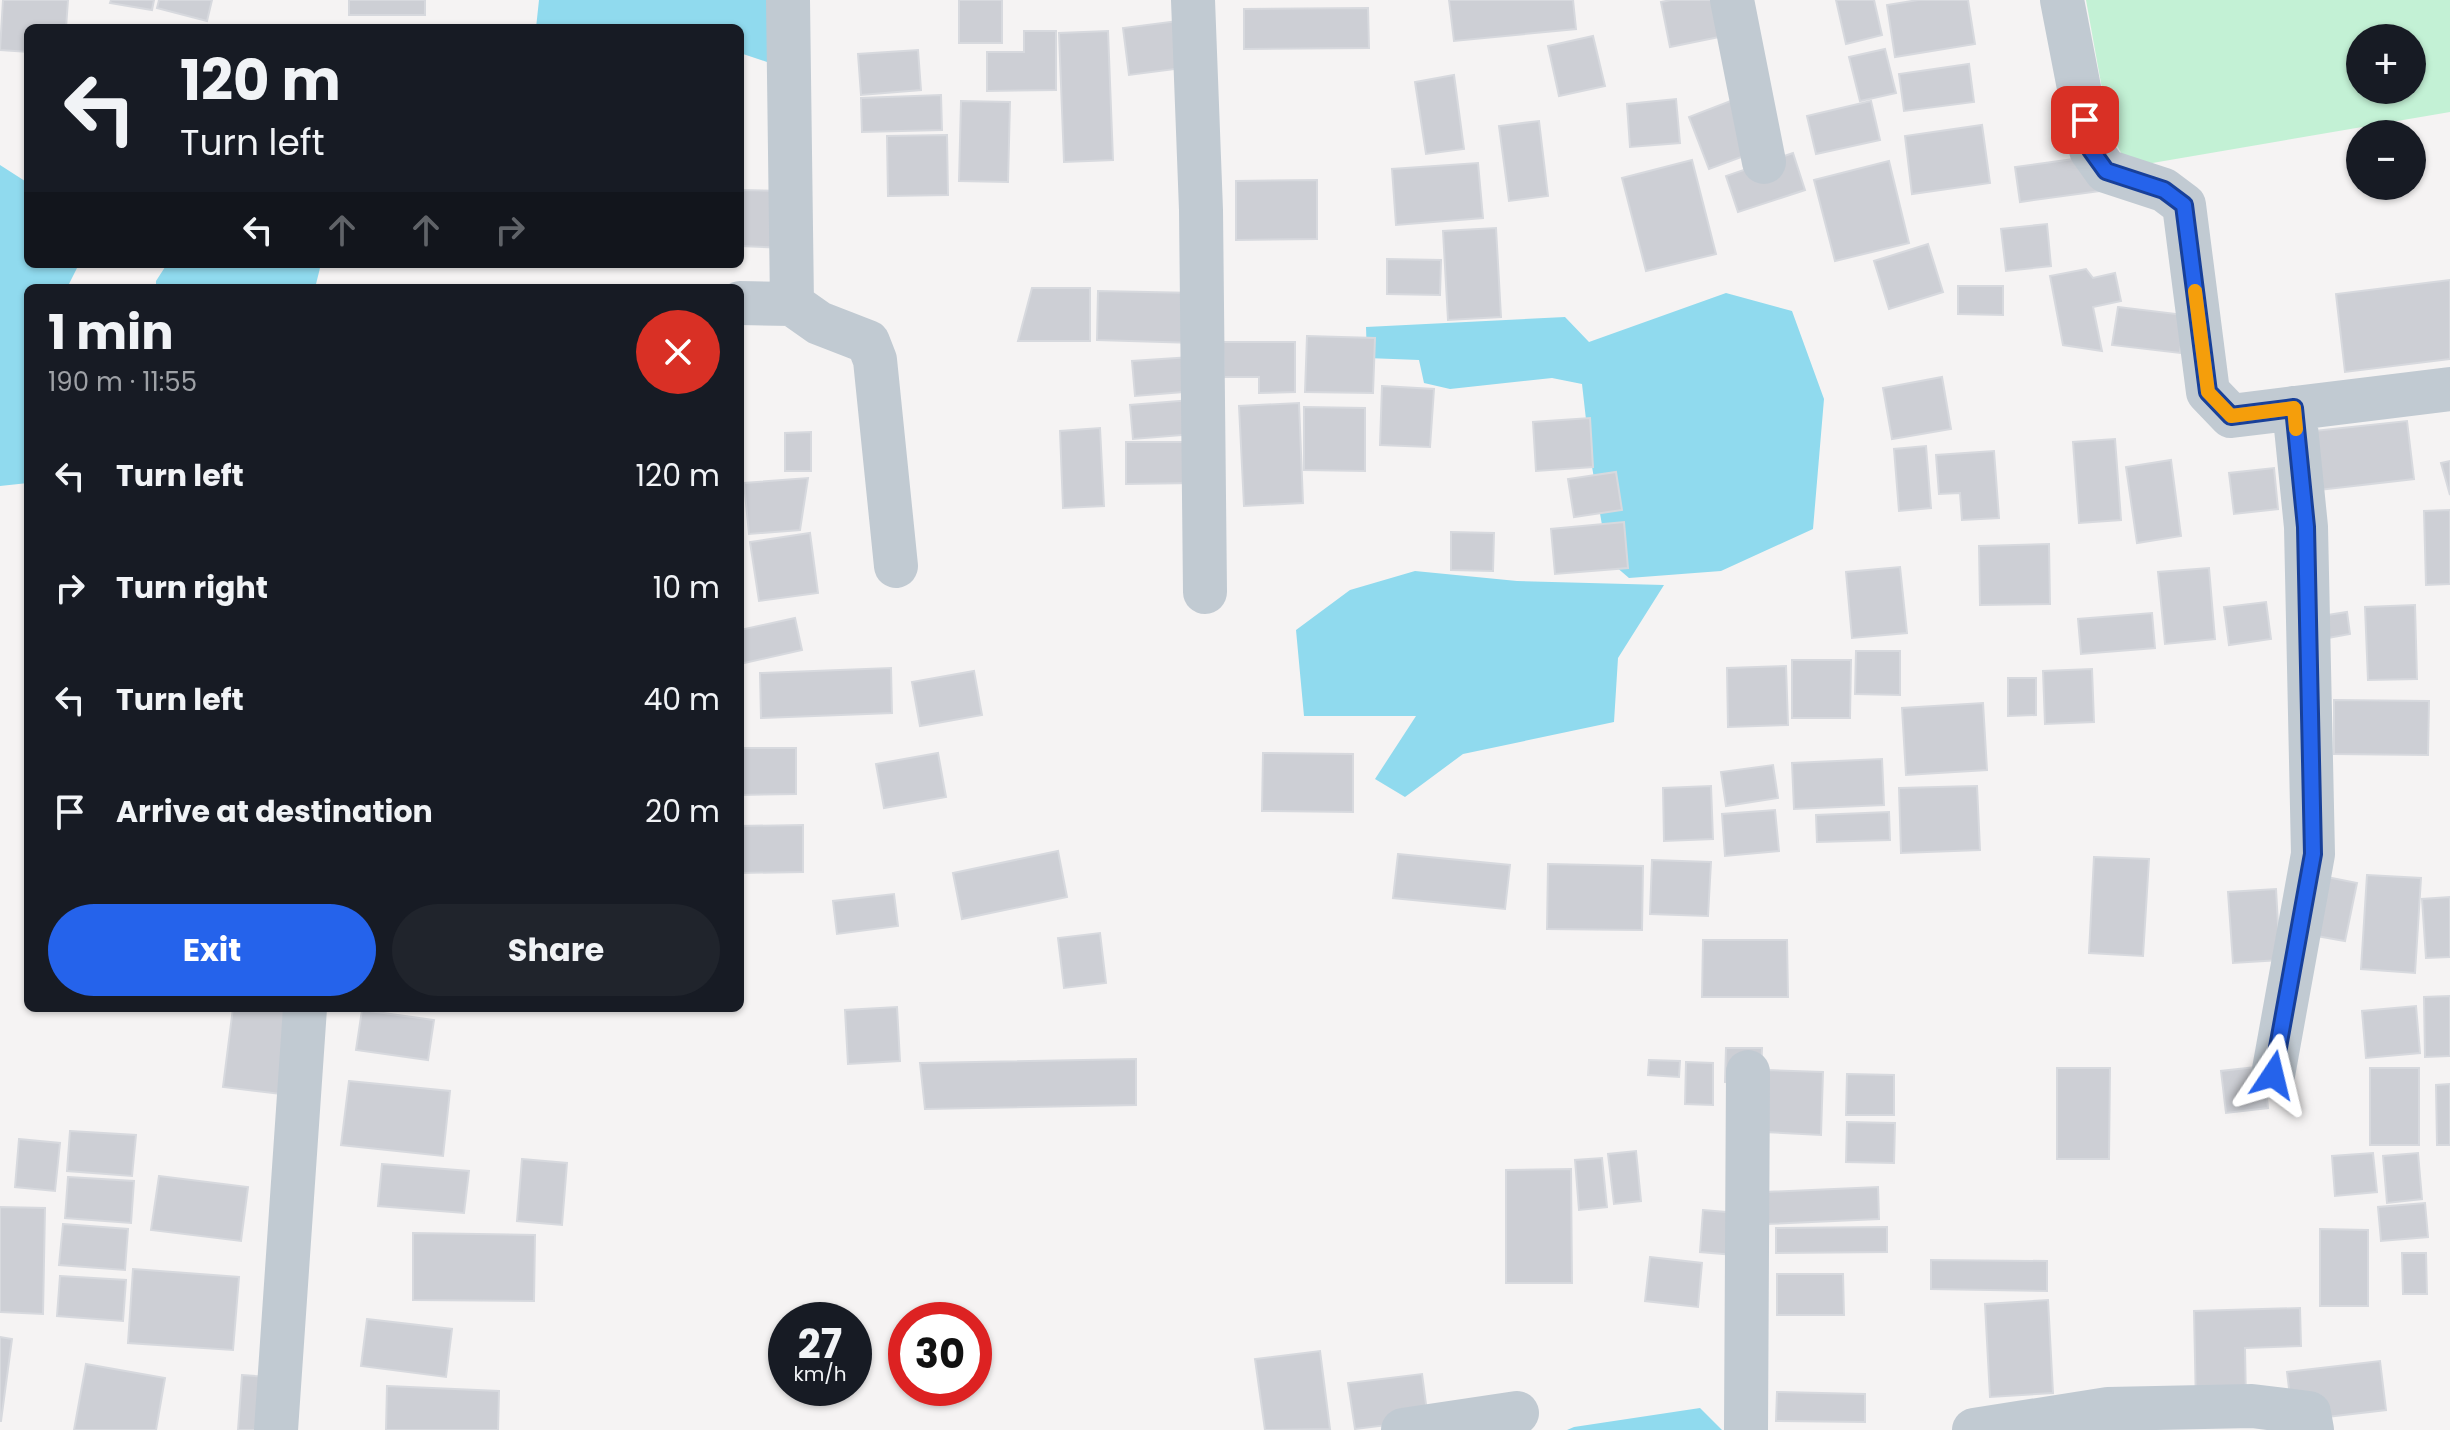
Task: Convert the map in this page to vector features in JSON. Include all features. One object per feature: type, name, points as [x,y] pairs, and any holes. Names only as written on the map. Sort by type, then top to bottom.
[{"type":"street","points":[[788,0],[792,304]]},
{"type":"street","points":[[1193,0],[1201,210],[1205,592]]},
{"type":"street","points":[[1732,0],[1764,162]]},
{"type":"street","points":[[2062,0],[2091,150],[2106,171],[2164,190],[2184,205],[2208,392],[2231,416],[2450,389]]},
{"type":"street","points":[[744,303],[792,304],[819,323],[868,342],[875,360],[896,566]]},
{"type":"street","points":[[2273,1075],[2313,854],[2306,527],[2294,408]]},
{"type":"street","points":[[276,1430],[305,1012]]},
{"type":"street","points":[[1746,1430],[1748,1072]]},
{"type":"street","points":[[1974,1430],[2108,1409],[2252,1406],[2309,1413],[2312,1430]]},
{"type":"street","points":[[1403,1430],[1517,1413]]},
{"type":"green space","points":[[2086,0],[2450,0],[2450,112],[2403,120],[2346,120],[2346,130],[2129,167],[2110,133]]},
{"type":"water","points":[[539,0],[771,0],[770,63],[744,54],[744,24],[536,24]]},
{"type":"water","points":[[0,165],[24,180],[24,268],[77,268],[69,284],[24,284],[24,483],[0,486]]},
{"type":"water","points":[[164,268],[320,268],[316,284],[156,284]]},
{"type":"water","points":[[1726,293],[1792,311],[1824,399],[1813,529],[1721,571],[1629,578],[1608,560],[1590,455],[1582,384],[1552,378],[1450,389],[1424,383],[1419,360],[1367,358],[1366,327],[1565,317],[1589,342]]},
{"type":"water","points":[[1415,571],[1517,581],[1664,585],[1618,658],[1614,722],[1463,754],[1405,797],[1375,779],[1416,716],[1304,716],[1296,630],[1350,590]]},
{"type":"water","points":[[1700,1408],[1722,1430],[1567,1430],[1574,1427]]},
{"type":"building","points":[[3,0],[68,0],[66,24],[24,24],[24,52],[0,50]]},
{"type":"building","points":[[111,0],[154,0],[152,10],[110,3]]},
{"type":"building","points":[[159,0],[212,0],[207,21],[157,8]]},
{"type":"building","points":[[349,0],[425,0],[425,15],[349,15]]},
{"type":"building","points":[[959,0],[1002,0],[1002,43],[959,43]]},
{"type":"building","points":[[1449,0],[1573,0],[1576,29],[1454,41]]},
{"type":"building","points":[[1728,0],[1734,34],[1670,47],[1661,2]]},
{"type":"building","points":[[1836,0],[1874,0],[1882,35],[1846,44]]},
{"type":"building","points":[[1918,0],[1968,0],[1975,44],[1895,57],[1887,5]]},
{"type":"building","points":[[1368,8],[1369,48],[1244,49],[1244,9]]},
{"type":"building","points":[[1185,20],[1191,67],[1129,75],[1123,28]]},
{"type":"building","points":[[1024,31],[1056,31],[1056,90],[987,91],[987,52],[1024,52]]},
{"type":"building","points":[[1108,31],[1113,160],[1064,162],[1059,33]]},
{"type":"building","points":[[1593,36],[1605,86],[1559,96],[1548,46]]},
{"type":"building","points":[[1885,49],[1896,93],[1860,101],[1849,57]]},
{"type":"building","points":[[918,50],[921,90],[861,95],[858,54]]},
{"type":"building","points":[[1969,64],[1974,102],[1904,111],[1899,74]]},
{"type":"building","points":[[1454,75],[1464,149],[1426,154],[1415,82]]},
{"type":"building","points":[[1759,90],[1779,143],[1709,169],[1689,117]]},
{"type":"building","points":[[941,95],[942,130],[862,132],[861,98]]},
{"type":"building","points":[[1676,99],[1680,143],[1630,147],[1627,104]]},
{"type":"building","points":[[961,101],[1010,102],[1008,182],[959,181]]},
{"type":"building","points":[[1871,101],[1880,140],[1816,154],[1807,116]]},
{"type":"building","points":[[1539,121],[1548,196],[1509,201],[1499,126]]},
{"type":"building","points":[[1982,125],[1990,183],[1912,194],[1905,136]]},
{"type":"building","points":[[947,135],[948,195],[888,196],[887,136]]},
{"type":"building","points":[[1793,153],[1805,190],[1738,212],[1726,176]]},
{"type":"building","points":[[2103,155],[2108,190],[2020,202],[2015,167]]},
{"type":"building","points":[[1692,160],[1716,254],[1646,271],[1622,178]]},
{"type":"building","points":[[1889,161],[1909,243],[1835,261],[1814,180]]},
{"type":"building","points":[[1478,163],[1483,218],[1396,225],[1392,169]]},
{"type":"building","points":[[1317,180],[1317,239],[1236,240],[1236,181]]},
{"type":"building","points":[[744,190],[788,191],[786,248],[744,246]]},
{"type":"building","points":[[2047,224],[2051,266],[2006,271],[2001,229]]},
{"type":"building","points":[[1496,228],[1501,317],[1448,320],[1443,231]]},
{"type":"building","points":[[1928,244],[1943,292],[1889,309],[1874,261]]},
{"type":"building","points":[[1387,259],[1441,260],[1440,295],[1387,294]]},
{"type":"building","points":[[2086,269],[2093,278],[2115,273],[2121,301],[2093,307],[2102,351],[2063,345],[2050,276]]},
{"type":"building","points":[[2450,280],[2450,359],[2345,372],[2336,294]]},
{"type":"building","points":[[1958,286],[2003,286],[2003,315],[1958,314]]},
{"type":"building","points":[[1032,288],[1090,288],[1090,341],[1018,341]]},
{"type":"building","points":[[1098,291],[1197,293],[1195,343],[1097,340]]},
{"type":"building","points":[[2118,307],[2185,315],[2180,353],[2112,345]]},
{"type":"building","points":[[1307,336],[1375,338],[1373,393],[1305,392]]},
{"type":"building","points":[[1223,342],[1295,342],[1295,392],[1259,393],[1259,377],[1224,377]]},
{"type":"building","points":[[1206,356],[1208,390],[1135,396],[1132,361]]},
{"type":"building","points":[[1942,377],[1951,429],[1892,439],[1883,388]]},
{"type":"building","points":[[1382,386],[1434,389],[1430,447],[1380,445]]},
{"type":"building","points":[[1204,399],[1206,433],[1133,439],[1130,405]]},
{"type":"building","points":[[1299,403],[1303,503],[1244,506],[1239,406]]},
{"type":"building","points":[[1304,407],[1365,408],[1365,471],[1304,470]]},
{"type":"building","points":[[1590,418],[1593,467],[1536,471],[1533,422]]},
{"type":"building","points":[[2407,421],[2414,479],[2293,493],[2286,434]]},
{"type":"building","points":[[1100,428],[1104,506],[1063,508],[1060,431]]},
{"type":"building","points":[[811,432],[811,471],[785,471],[785,433]]},
{"type":"building","points":[[2115,439],[2121,520],[2079,523],[2073,442]]},
{"type":"building","points":[[1126,442],[1196,442],[1196,483],[1126,484]]},
{"type":"building","points":[[1926,446],[1931,508],[1899,511],[1894,449]]},
{"type":"building","points":[[1994,451],[1999,518],[1962,520],[1960,493],[1939,494],[1936,455]]},
{"type":"building","points":[[2171,460],[2181,536],[2137,543],[2126,467]]},
{"type":"building","points":[[2450,461],[2450,495],[2441,463]]},
{"type":"building","points":[[2274,468],[2278,509],[2234,514],[2229,473]]},
{"type":"building","points":[[1616,472],[1622,510],[1574,517],[1568,479]]},
{"type":"building","points":[[808,478],[800,530],[749,534],[744,483]]},
{"type":"building","points":[[2450,510],[2450,584],[2426,585],[2424,511]]},
{"type":"building","points":[[1624,522],[1628,568],[1555,574],[1551,529]]},
{"type":"building","points":[[1451,532],[1494,533],[1493,571],[1451,570]]},
{"type":"building","points":[[810,533],[818,593],[759,601],[750,542]]},
{"type":"building","points":[[2049,544],[2050,604],[1980,605],[1979,546]]},
{"type":"building","points":[[1900,567],[1907,633],[1852,638],[1846,572]]},
{"type":"building","points":[[2209,568],[2215,639],[2165,644],[2158,572]]},
{"type":"building","points":[[2266,602],[2271,639],[2229,645],[2224,607]]},
{"type":"building","points":[[2415,605],[2417,679],[2368,680],[2365,607]]},
{"type":"building","points":[[2347,612],[2350,634],[2306,642],[2302,619]]},
{"type":"building","points":[[2152,613],[2155,648],[2081,654],[2078,619]]},
{"type":"building","points":[[795,618],[802,650],[744,663],[744,629]]},
{"type":"building","points":[[1856,651],[1900,651],[1900,695],[1855,694]]},
{"type":"building","points":[[1792,660],[1851,660],[1850,718],[1792,718]]},
{"type":"building","points":[[1786,666],[1788,725],[1728,727],[1727,668]]},
{"type":"building","points":[[891,668],[892,713],[761,718],[760,673]]},
{"type":"building","points":[[2092,669],[2094,722],[2045,724],[2043,671]]},
{"type":"building","points":[[974,671],[982,715],[920,726],[912,682]]},
{"type":"building","points":[[2008,678],[2036,678],[2036,715],[2008,716]]},
{"type":"building","points":[[2334,700],[2429,701],[2428,755],[2334,754]]},
{"type":"building","points":[[1983,703],[1987,770],[1906,775],[1902,708]]},
{"type":"building","points":[[744,748],[796,748],[796,794],[744,795]]},
{"type":"building","points":[[938,753],[946,797],[884,808],[876,764]]},
{"type":"building","points":[[1263,753],[1353,754],[1353,812],[1262,811]]},
{"type":"building","points":[[1882,759],[1884,805],[1794,809],[1792,763]]},
{"type":"building","points":[[1773,765],[1778,798],[1726,806],[1721,772]]},
{"type":"building","points":[[1711,786],[1713,839],[1664,841],[1663,788]]},
{"type":"building","points":[[1977,786],[1980,850],[1901,853],[1899,788]]},
{"type":"building","points":[[1775,810],[1779,851],[1725,856],[1722,814]]},
{"type":"building","points":[[1889,812],[1890,840],[1817,842],[1816,815]]},
{"type":"building","points":[[803,825],[803,872],[744,873],[744,826]]},
{"type":"building","points":[[1058,851],[1067,897],[962,919],[953,873]]},
{"type":"building","points":[[1398,854],[1510,865],[1505,909],[1393,898]]},
{"type":"building","points":[[2094,857],[2149,859],[2143,956],[2089,953]]},
{"type":"building","points":[[1652,860],[1711,862],[1708,916],[1650,914]]},
{"type":"building","points":[[1548,864],[1643,866],[1642,930],[1547,929]]},
{"type":"building","points":[[2317,875],[2357,883],[2345,941],[2305,934]]},
{"type":"building","points":[[2367,875],[2421,878],[2415,973],[2361,969]]},
{"type":"building","points":[[2276,889],[2280,960],[2233,963],[2228,892]]},
{"type":"building","points":[[894,894],[898,926],[837,934],[833,901]]},
{"type":"building","points":[[2450,897],[2450,957],[2426,958],[2422,899]]},
{"type":"building","points":[[1100,933],[1106,983],[1064,988],[1058,938]]},
{"type":"building","points":[[1703,940],[1787,940],[1788,997],[1702,997]]},
{"type":"building","points":[[2450,996],[2450,1056],[2425,1057],[2424,997]]},
{"type":"building","points":[[2416,1006],[2420,1053],[2366,1058],[2362,1011]]},
{"type":"building","points":[[897,1007],[900,1061],[848,1064],[845,1010]]},
{"type":"building","points":[[232,1012],[299,1012],[289,1095],[223,1087]]},
{"type":"building","points":[[362,1012],[434,1020],[428,1060],[356,1050]]},
{"type":"building","points":[[1726,1048],[1762,1048],[1761,1083],[1725,1082]]},
{"type":"building","points":[[1136,1059],[1136,1105],[925,1109],[920,1063]]},
{"type":"building","points":[[1649,1060],[1680,1061],[1679,1077],[1648,1075]]},
{"type":"building","points":[[1686,1062],[1713,1063],[1713,1105],[1685,1104]]},
{"type":"building","points":[[2264,1066],[2268,1108],[2226,1113],[2221,1071]]},
{"type":"building","points":[[2057,1068],[2110,1068],[2109,1159],[2057,1159]]},
{"type":"building","points":[[2370,1068],[2419,1068],[2419,1145],[2370,1145]]},
{"type":"building","points":[[1767,1070],[1823,1072],[1821,1135],[1764,1132]]},
{"type":"building","points":[[1847,1074],[1894,1075],[1894,1115],[1846,1115]]},
{"type":"building","points":[[349,1081],[450,1091],[443,1156],[341,1145]]},
{"type":"building","points":[[2450,1084],[2450,1145],[2437,1145],[2436,1085]]},
{"type":"building","points":[[1847,1122],[1895,1123],[1894,1163],[1846,1162]]},
{"type":"building","points":[[70,1131],[136,1135],[132,1176],[67,1171]]},
{"type":"building","points":[[19,1139],[60,1143],[55,1191],[15,1187]]},
{"type":"building","points":[[1636,1151],[1641,1201],[1614,1204],[1608,1154]]},
{"type":"building","points":[[2373,1153],[2377,1192],[2335,1196],[2332,1156]]},
{"type":"building","points":[[2418,1153],[2422,1199],[2387,1203],[2383,1156]]},
{"type":"building","points":[[1602,1158],[1607,1207],[1579,1210],[1575,1160]]},
{"type":"building","points":[[522,1159],[567,1163],[562,1225],[517,1221]]},
{"type":"building","points":[[382,1164],[469,1171],[464,1213],[378,1206]]},
{"type":"building","points":[[1571,1169],[1572,1283],[1506,1283],[1506,1170]]},
{"type":"building","points":[[159,1176],[248,1187],[241,1241],[151,1230]]},
{"type":"building","points":[[68,1177],[134,1181],[131,1223],[65,1218]]},
{"type":"building","points":[[1878,1187],[1879,1219],[1766,1224],[1765,1192]]},
{"type":"building","points":[[2425,1203],[2428,1237],[2381,1241],[2378,1207]]},
{"type":"building","points":[[0,1207],[45,1208],[43,1314],[0,1312]]},
{"type":"building","points":[[1703,1210],[1761,1215],[1758,1257],[1700,1252]]},
{"type":"building","points":[[63,1224],[128,1229],[125,1270],[59,1265]]},
{"type":"building","points":[[1887,1227],[1887,1252],[1776,1253],[1776,1228]]},
{"type":"building","points":[[2320,1229],[2368,1230],[2368,1306],[2320,1306]]},
{"type":"building","points":[[413,1233],[535,1235],[534,1301],[413,1300]]},
{"type":"building","points":[[2402,1253],[2426,1253],[2427,1294],[2403,1294]]},
{"type":"building","points":[[1650,1257],[1702,1263],[1698,1307],[1645,1301]]},
{"type":"building","points":[[1931,1260],[2047,1261],[2047,1291],[1931,1289]]},
{"type":"building","points":[[133,1269],[239,1277],[233,1350],[128,1343]]},
{"type":"building","points":[[1777,1274],[1843,1274],[1844,1315],[1777,1315]]},
{"type":"building","points":[[60,1276],[126,1280],[123,1321],[57,1316]]},
{"type":"building","points":[[2048,1300],[2053,1393],[1990,1397],[1985,1304]]},
{"type":"building","points":[[2300,1308],[2301,1346],[2245,1348],[2246,1404],[2196,1406],[2194,1311]]},
{"type":"building","points":[[367,1319],[452,1329],[446,1377],[361,1366]]},
{"type":"building","points":[[0,1337],[12,1339],[1,1421],[0,1421]]},
{"type":"building","points":[[1320,1351],[1330,1429],[1265,1430],[1255,1359]]},
{"type":"building","points":[[2380,1361],[2386,1410],[2293,1421],[2287,1372]]},
{"type":"building","points":[[86,1364],[165,1378],[156,1430],[74,1430]]},
{"type":"building","points":[[1422,1374],[1428,1420],[1355,1429],[1348,1383]]},
{"type":"building","points":[[242,1375],[294,1379],[290,1430],[238,1430]]},
{"type":"building","points":[[387,1386],[499,1391],[498,1430],[386,1430]]},
{"type":"building","points":[[1777,1392],[1865,1394],[1865,1422],[1776,1421]]},
{"type":"slow traffic","points":[[2195,291],[2208,392],[2231,416],[2294,408],[2296,429]]},
{"type":"route","points":[[2085,120],[2091,150],[2106,171],[2164,190],[2184,205],[2208,392],[2231,416],[2294,408],[2306,527],[2313,854],[2273,1075]]}]
